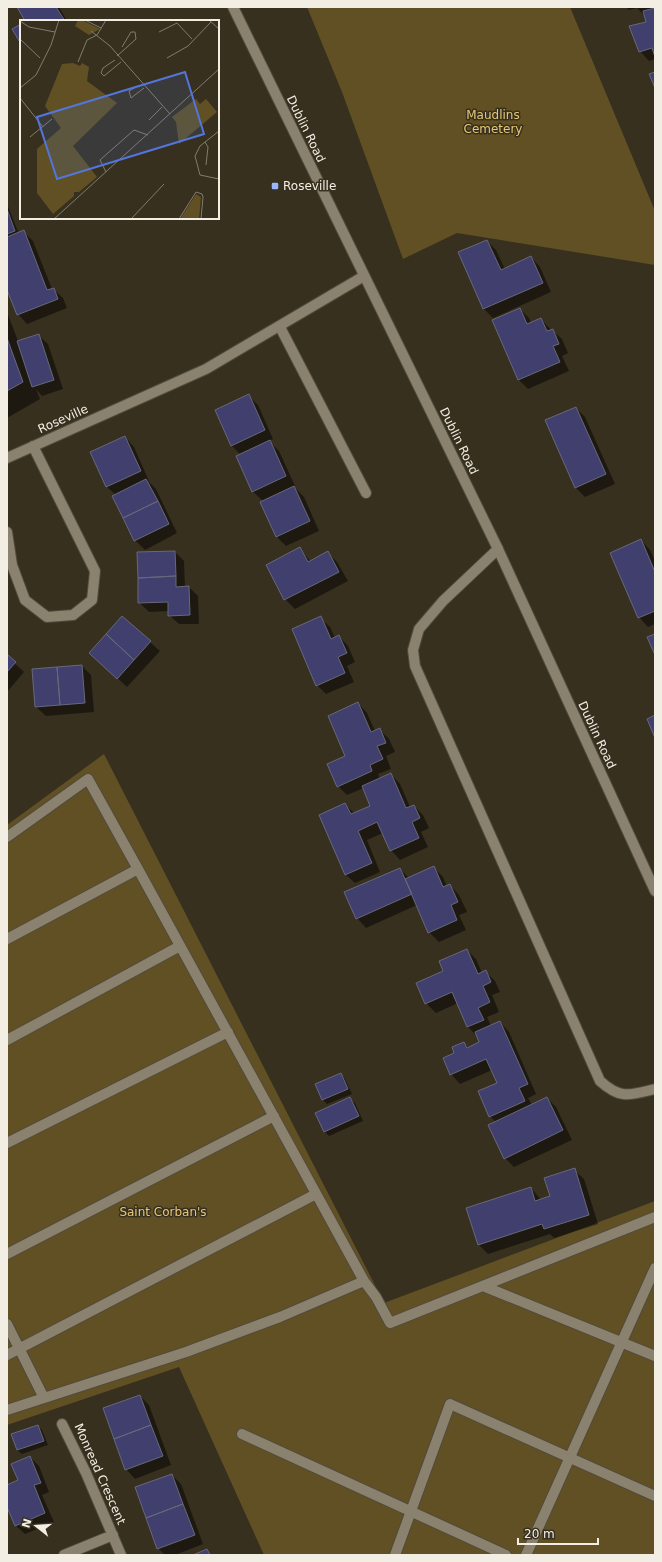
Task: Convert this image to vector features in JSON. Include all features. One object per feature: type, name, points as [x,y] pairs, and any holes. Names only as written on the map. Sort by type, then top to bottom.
[{"type":"street","name":"Dublin Road","points":[[233,7],[498,550],[655,890]]},
{"type":"street","name":"Roseville","points":[[7,458],[206,369],[364,276]]},
{"type":"street","points":[[280,326],[366,493]]},
{"type":"street","points":[[7,532],[12,565],[25,600],[47,618],[73,615],[92,600],[95,571],[33,446]]},
{"type":"street","points":[[498,550],[443,601],[419,629],[413,650],[415,666],[600,1080],[611,1091],[626,1096],[655,1089]]},
{"type":"street","points":[[7,837],[88,779],[364,1281],[376,1297],[390,1323],[655,1217]]},
{"type":"street","points":[[7,939],[138,869]]},
{"type":"street","points":[[7,1040],[180,946]]},
{"type":"street","points":[[7,1143],[228,1032]]},
{"type":"street","points":[[7,1254],[274,1116]]},
{"type":"street","points":[[7,1355],[316,1194]]},
{"type":"street","points":[[526,1555],[655,1268]]},
{"type":"street","points":[[7,1410],[194,1349],[280,1317],[364,1281]]},
{"type":"street","points":[[483,1286],[655,1356]]},
{"type":"street","points":[[7,1324],[44,1398]]},
{"type":"street","points":[[395,1555],[412,1513],[450,1404],[655,1496]]},
{"type":"street","name":"Monread Crescent","points":[[62,1424],[86,1473],[121,1555]]},
{"type":"street","points":[[242,1434],[506,1555]]},
{"type":"street","name":"Monread Crescent","points":[[64,1555],[113,1536]]},
{"type":"green space","name":"Maudlins Cemetery","points":[[307,7],[570,7],[655,211],[655,265],[457,233],[403,259],[342,92]]},
{"type":"green space","name":"Saint Corban's","points":[[104,754],[384,1303],[655,1201],[655,1555],[264,1555],[179,1367],[7,1425],[7,825]]},
{"type":"building","points":[[17,7],[56,7],[64,20],[24,20]]},
{"type":"building","points":[[655,8],[655,57],[652,48],[639,52],[629,26],[646,22],[643,11]]},
{"type":"building","points":[[20,25],[20,42],[12,29]]},
{"type":"building","points":[[655,72],[655,88],[649,74]]},
{"type":"building","points":[[7,209],[15,231],[7,234]]},
{"type":"building","points":[[24,230],[47,290],[54,288],[58,299],[17,315],[7,290],[7,237]]},
{"type":"building","points":[[487,240],[501,270],[531,256],[543,283],[483,309],[458,252]]},
{"type":"building","points":[[520,308],[527,324],[541,318],[547,331],[553,329],[559,344],[553,346],[560,362],[518,380],[492,320]]},
{"type":"building","points":[[39,334],[54,380],[32,387],[17,341]]},
{"type":"building","points":[[7,338],[23,382],[7,391]]},
{"type":"building","points":[[249,394],[265,430],[231,446],[215,410]]},
{"type":"building","points":[[576,407],[606,474],[575,488],[545,420]]},
{"type":"building","points":[[125,436],[141,471],[106,487],[90,452]]},
{"type":"building","points":[[270,440],[286,476],[252,492],[236,456]]},
{"type":"building","points":[[146,479],[158,501],[123,518],[112,496]]},
{"type":"building","points":[[294,486],[310,521],[276,537],[260,502]]},
{"type":"building","points":[[158,501],[169,524],[134,541],[123,518]]},
{"type":"building","points":[[641,539],[655,572],[655,611],[638,618],[610,553]]},
{"type":"building","points":[[300,547],[308,562],[328,551],[339,572],[284,600],[266,565]]},
{"type":"building","points":[[175,551],[176,576],[138,578],[137,552]]},
{"type":"building","points":[[176,576],[176,587],[189,586],[190,615],[168,616],[168,602],[138,603],[138,578]]},
{"type":"building","points":[[122,616],[151,641],[134,660],[106,634]]},
{"type":"building","points":[[321,616],[331,639],[339,635],[347,653],[338,657],[345,673],[316,686],[292,629]]},
{"type":"building","points":[[106,634],[134,660],[117,679],[89,653]]},
{"type":"building","points":[[655,634],[655,655],[647,637]]},
{"type":"building","points":[[7,654],[16,662],[7,672]]},
{"type":"building","points":[[82,665],[85,703],[60,705],[57,667]]},
{"type":"building","points":[[57,667],[60,705],[35,707],[32,669]]},
{"type":"building","points":[[358,702],[371,732],[380,728],[386,743],[377,746],[383,759],[370,765],[372,771],[337,787],[327,764],[345,756],[328,716]]},
{"type":"building","points":[[655,715],[655,738],[647,719]]},
{"type":"building","points":[[391,773],[406,808],[414,805],[420,818],[412,822],[419,838],[390,851],[377,822],[358,831],[372,863],[345,875],[319,815],[345,803],[351,814],[370,806],[362,786]]},
{"type":"building","points":[[434,866],[443,887],[450,884],[458,902],[451,905],[457,920],[428,933],[405,879]]},
{"type":"building","points":[[400,868],[412,894],[356,919],[344,892]]},
{"type":"building","points":[[467,949],[478,974],[486,970],[491,982],[483,986],[490,1002],[478,1008],[484,1020],[467,1027],[452,992],[425,1004],[416,983],[443,971],[439,961]]},
{"type":"building","points":[[500,1021],[528,1084],[519,1088],[525,1101],[489,1117],[478,1091],[497,1083],[486,1059],[450,1075],[443,1058],[454,1053],[452,1047],[464,1042],[467,1048],[479,1042],[475,1032]]},
{"type":"building","points":[[341,1073],[348,1089],[322,1100],[315,1084]]},
{"type":"building","points":[[350,1097],[359,1116],[324,1132],[315,1113]]},
{"type":"building","points":[[547,1097],[563,1130],[504,1159],[488,1125]]},
{"type":"building","points":[[575,1168],[589,1215],[544,1229],[542,1224],[478,1245],[466,1208],[531,1187],[535,1201],[550,1196],[544,1178]]},
{"type":"building","points":[[140,1395],[151,1425],[114,1439],[103,1408]]},
{"type":"building","points":[[38,1425],[44,1441],[17,1450],[11,1434]]},
{"type":"building","points":[[151,1425],[163,1456],[125,1470],[114,1439]]},
{"type":"building","points":[[30,1456],[41,1483],[34,1485],[45,1513],[15,1526],[7,1507],[7,1485],[18,1480],[11,1464]]},
{"type":"building","points":[[172,1474],[183,1504],[146,1518],[135,1487]]},
{"type":"building","points":[[183,1504],[195,1535],[157,1549],[146,1518]]},
{"type":"building","points":[[207,1549],[210,1555],[193,1555]]},
{"type":"place","name":"Roseville","points":[[275,186]]}]
